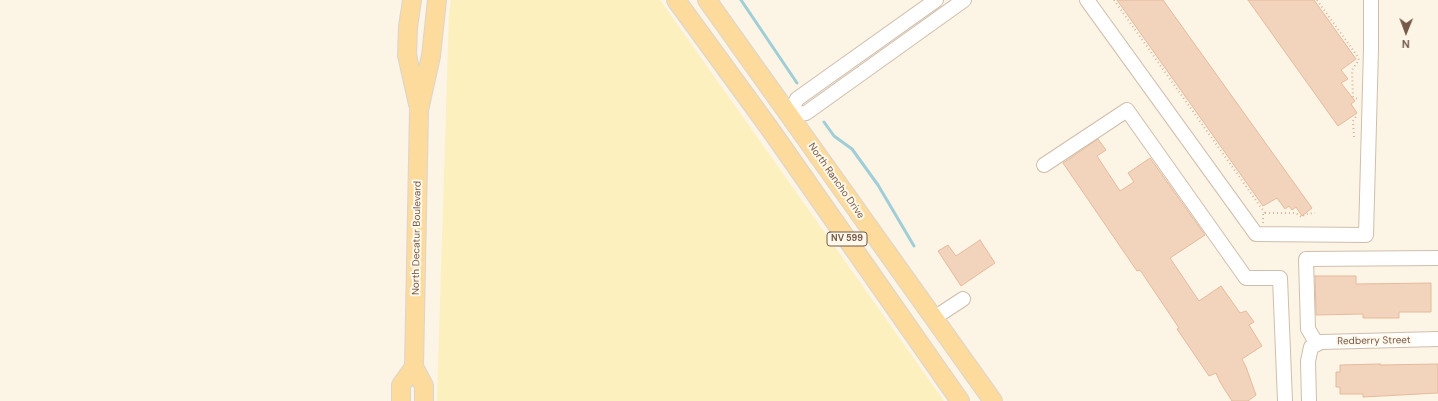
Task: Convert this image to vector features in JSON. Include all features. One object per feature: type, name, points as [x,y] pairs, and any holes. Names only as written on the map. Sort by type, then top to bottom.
[{"type":"main road","name":"North Decatur Boulevard","points":[[412,0],[408,27],[407,55],[419,110]]},
{"type":"main road","name":"North Decatur Boulevard","points":[[424,401],[424,386],[414,367],[419,110],[431,56],[437,0]]},
{"type":"main road","name":"NV 599","points":[[676,0],[770,129],[960,401]]},
{"type":"main road","name":"North Rancho Drive","points":[[707,0],[993,401]]},
{"type":"main road","points":[[770,129],[789,115]]},
{"type":"main road","points":[[401,401],[401,385],[414,367]]},
{"type":"street","points":[[789,115],[797,99],[936,0]]},
{"type":"street","points":[[789,115],[806,113],[964,0]]},
{"type":"street","points":[[1087,0],[1256,234],[1366,235],[1371,0]]},
{"type":"street","points":[[903,23],[913,37]]},
{"type":"street","points":[[1044,165],[1127,110],[1246,278],[1280,278],[1285,401]]},
{"type":"street","points":[[1309,401],[1308,361],[1314,346],[1308,329],[1306,259],[1438,258]]},
{"type":"street","points":[[934,318],[963,299]]},
{"type":"street","name":"Redberry Street","points":[[1314,346],[1321,342],[1438,340]]},
{"type":"path","points":[[1114,0],[1265,213]]},
{"type":"path","points":[[1317,0],[1359,60],[1352,70],[1353,97],[1358,97],[1358,104]]},
{"type":"path","points":[[1354,137],[1354,121],[1358,112]]},
{"type":"path","points":[[1261,234],[1263,213],[1265,213]]},
{"type":"path","points":[[1265,213],[1296,213],[1301,217],[1306,214],[1315,213]]},
{"type":"sand","points":[[451,0],[660,0],[944,401],[437,401],[449,15]]},
{"type":"building","points":[[1117,0],[1163,0],[1312,208],[1302,216],[1296,207],[1292,210],[1289,206],[1285,209],[1277,198],[1263,206]]},
{"type":"building","points":[[1248,0],[1314,0],[1356,59],[1341,70],[1348,79],[1341,83],[1355,101],[1351,104],[1357,113],[1338,126]]},
{"type":"building","points":[[1098,139],[1106,150],[1097,156],[1120,191],[1134,182],[1128,173],[1150,158],[1205,235],[1170,258],[1199,301],[1221,286],[1240,313],[1246,311],[1254,322],[1249,325],[1262,346],[1242,359],[1256,395],[1248,401],[1232,401],[1216,373],[1209,376],[1140,270],[1137,271],[1063,163]]},
{"type":"building","points":[[980,240],[995,263],[961,286],[938,251],[948,245],[956,256]]},
{"type":"building","points":[[1315,276],[1356,276],[1356,284],[1431,283],[1431,312],[1399,312],[1399,318],[1363,318],[1363,314],[1316,315]]},
{"type":"building","points":[[1438,364],[1438,393],[1363,397],[1363,394],[1340,394],[1340,387],[1336,387],[1336,372],[1340,372],[1340,365]]},
{"type":"waterway","points":[[741,0],[797,83]]},
{"type":"waterway","points":[[824,122],[834,136],[852,149],[878,185],[914,246]]}]
